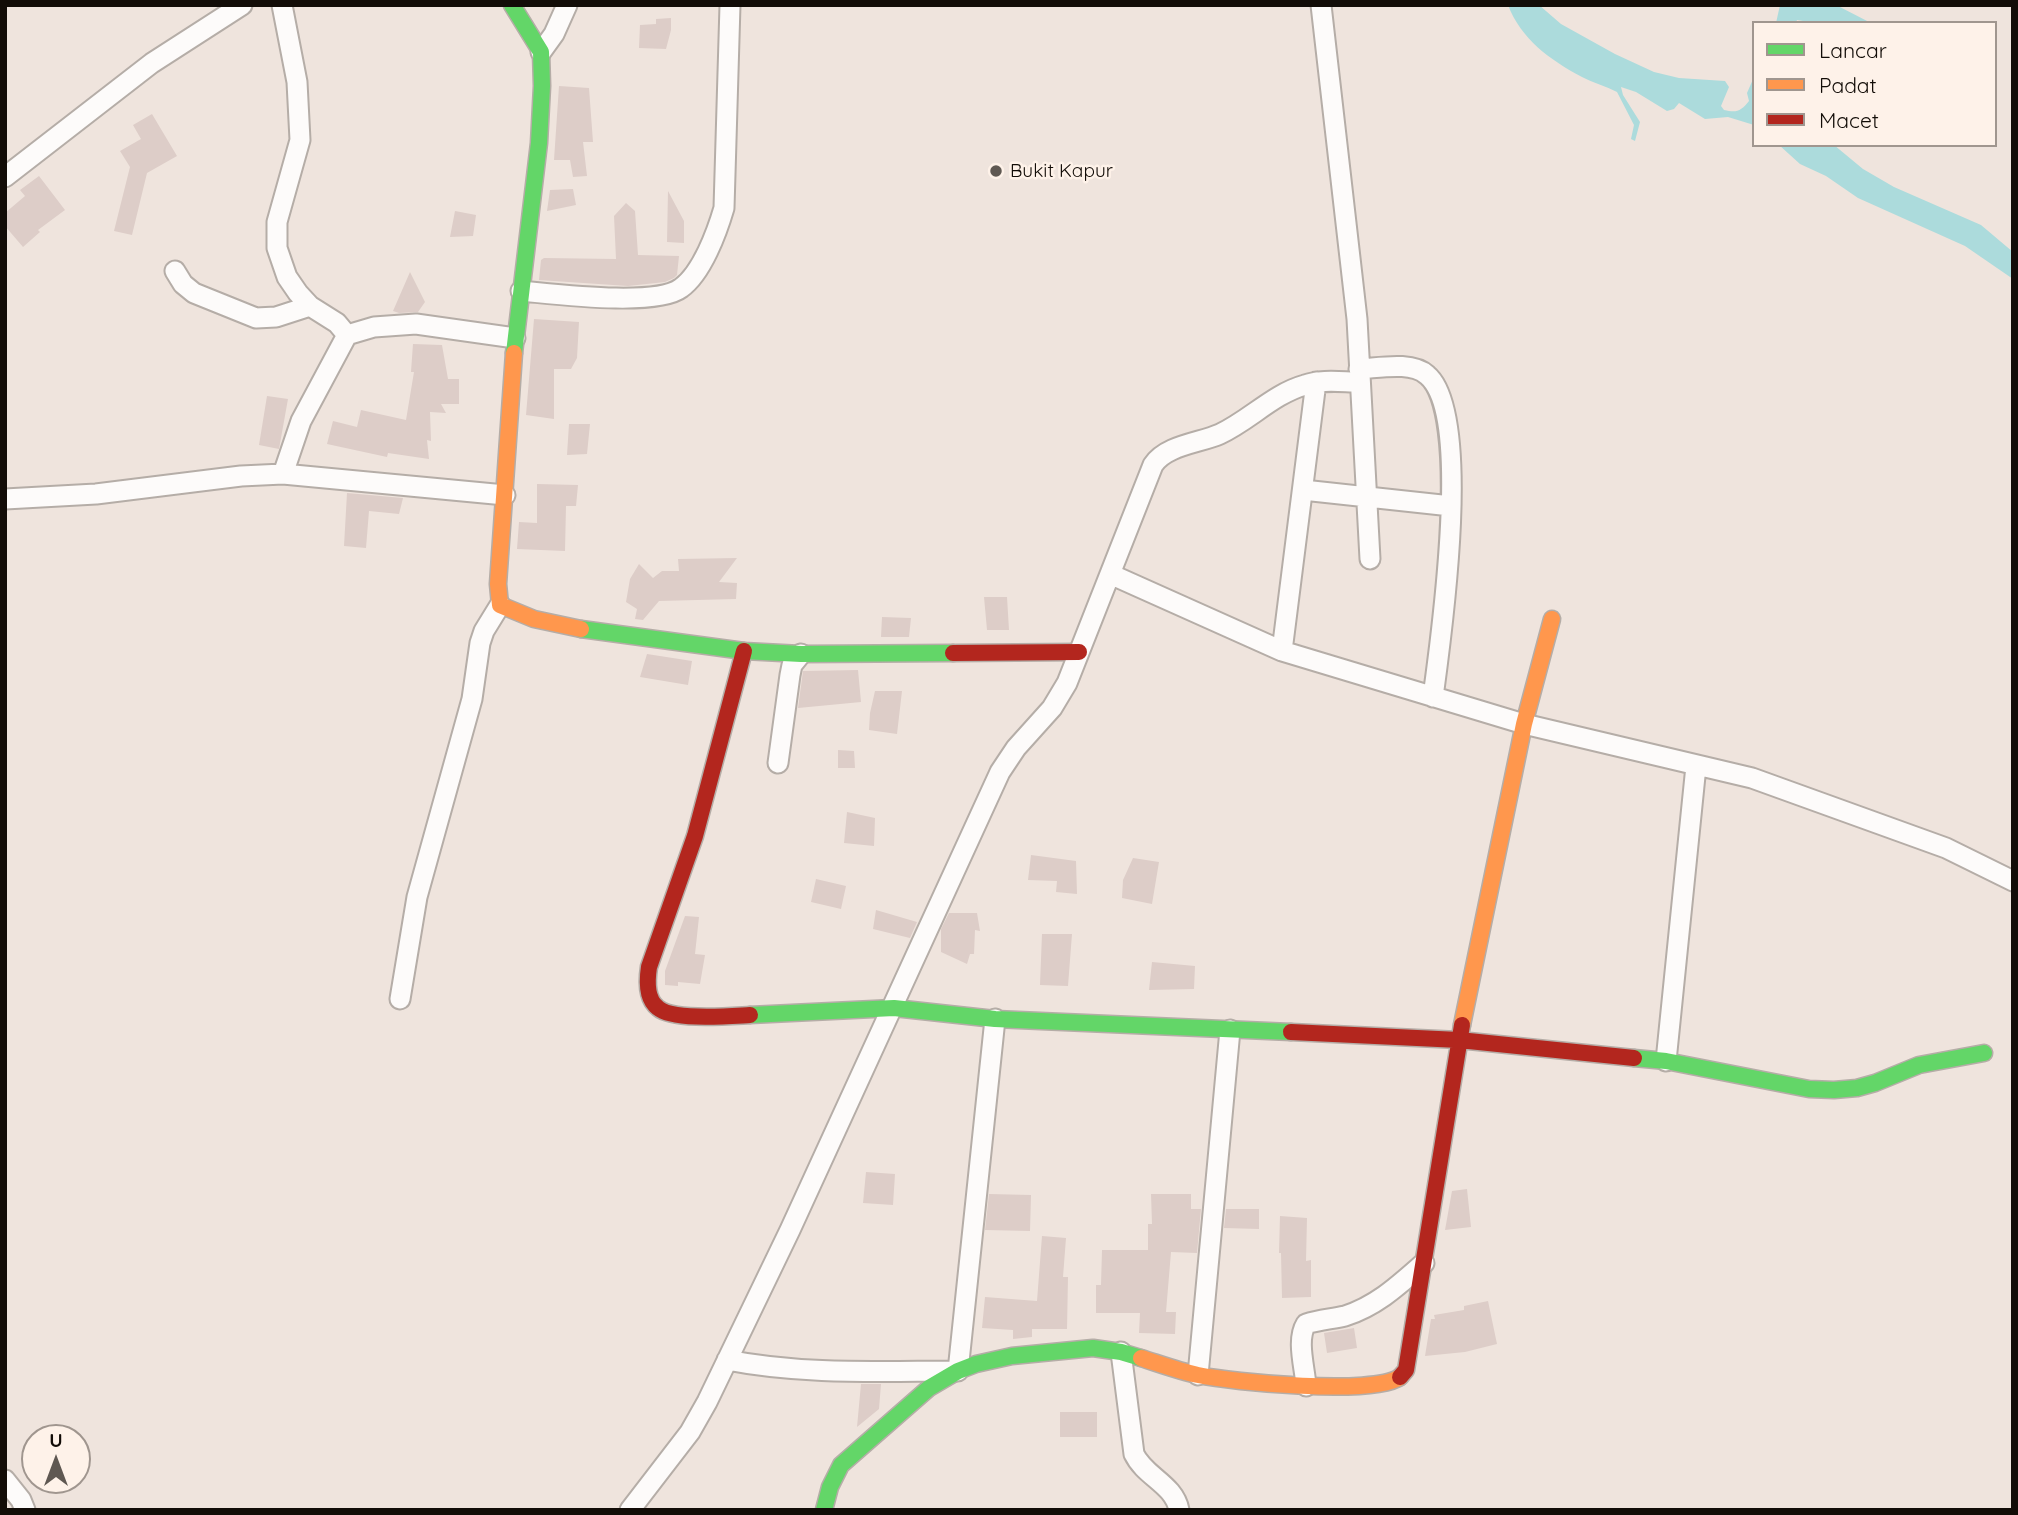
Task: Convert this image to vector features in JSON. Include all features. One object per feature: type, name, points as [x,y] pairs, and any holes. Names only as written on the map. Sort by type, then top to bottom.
[{"type":"street","points":[[5,177],[152,63],[242,5]]},
{"type":"street","points":[[282,5],[297,82],[300,140],[277,222],[277,248],[287,277],[310,306],[331,318],[347,335]]},
{"type":"street","points":[[400,999],[417,897],[472,699],[480,643],[500,605],[498,584],[516,338],[539,143],[542,86],[541,52],[512,5]]},
{"type":"street","points":[[541,52],[554,34],[567,5]]},
{"type":"street","points":[[521,291],[655,297],[682,288],[693,275],[718,231],[724,208],[730,5]]},
{"type":"street","points":[[1321,5],[1357,319],[1370,559]]},
{"type":"street","points":[[174,271],[194,293],[256,318],[276,317],[310,306]]},
{"type":"street","points":[[283,474],[300,421],[347,335],[383,326],[416,324],[516,338]]},
{"type":"street","points":[[630,1510],[690,1432],[727,1360],[894,1008],[982,806],[1016,748],[1061,694],[1157,459],[1233,428],[1277,398],[1316,382],[1415,368],[1430,377],[1440,397],[1447,424],[1451,506],[1448,573],[1433,697]]},
{"type":"street","points":[[1282,652],[1316,382]]},
{"type":"street","points":[[5,499],[96,494],[242,476],[283,474],[505,495]]},
{"type":"street","points":[[1303,489],[1451,506]]},
{"type":"street","points":[[1110,574],[1282,652],[1524,724],[1752,778],[1946,848],[2013,881]]},
{"type":"street","points":[[500,605],[534,619],[568,627],[744,651],[800,654],[1079,652]]},
{"type":"street","points":[[824,1510],[830,1487],[841,1465],[929,1388],[976,1364],[1012,1356],[1093,1348],[1121,1352],[1198,1375],[1306,1386],[1365,1387],[1388,1384],[1401,1377],[1407,1367],[1459,1040],[1524,724],[1552,619]]},
{"type":"street","points":[[744,651],[695,836],[649,967],[647,982],[652,1001],[658,1009],[668,1014],[706,1017],[894,1008],[995,1018],[1459,1040],[1666,1061],[1756,1080],[1834,1090],[1875,1083],[1919,1065],[1984,1054]]},
{"type":"street","points":[[778,763],[792,665],[800,654]]},
{"type":"street","points":[[1666,1061],[1696,766]]},
{"type":"street","points":[[958,1371],[995,1018]]},
{"type":"street","points":[[1198,1375],[1230,1030]]},
{"type":"street","points":[[1306,1386],[1302,1339],[1306,1324],[1345,1316],[1376,1302],[1424,1263]]},
{"type":"street","points":[[1121,1352],[1134,1454],[1149,1474],[1172,1493],[1179,1510]]},
{"type":"street","points":[[727,1360],[762,1367],[844,1372],[958,1371]]},
{"type":"street","points":[[5,1480],[21,1500],[25,1510]]},
{"type":"water","points":[[1508,5],[1539,5],[1561,24],[1654,72],[1679,78],[1725,81],[1729,87],[1721,106],[1724,110],[1736,111],[1749,101],[1747,93],[1752,82],[1752,124],[1728,117],[1705,119],[1679,103],[1674,109],[1667,111],[1636,92],[1621,87],[1640,122],[1635,141],[1631,139],[1634,125],[1617,92],[1582,77],[1548,56],[1529,38]]},
{"type":"water","points":[[1780,5],[1836,5],[1867,21],[1797,20],[1776,21]]},
{"type":"water","points":[[1781,147],[1836,147],[1863,169],[1894,187],[1981,225],[2013,252],[2013,279],[1965,246],[1858,198],[1826,176],[1800,164]]},
{"type":"building","points":[[671,18],[666,49],[639,48],[640,25],[656,24],[656,19]]},
{"type":"building","points":[[559,86],[589,88],[593,142],[583,142],[587,176],[573,177],[570,160],[554,160]]},
{"type":"building","points":[[152,114],[177,156],[147,173],[132,235],[114,231],[130,167],[120,151],[141,139],[133,125]]},
{"type":"building","points":[[39,176],[65,210],[38,230],[40,232],[23,247],[5,226],[5,213],[25,196],[20,190]]},
{"type":"building","points":[[573,189],[576,205],[547,211],[550,190]]},
{"type":"building","points":[[668,191],[684,221],[684,243],[667,242]]},
{"type":"building","points":[[626,203],[635,211],[638,255],[679,256],[677,275],[674,278],[665,282],[628,286],[539,280],[541,260],[544,258],[616,259],[614,216]]},
{"type":"building","points":[[455,211],[476,215],[473,236],[450,237]]},
{"type":"building","points":[[410,272],[425,302],[418,312],[393,311]]},
{"type":"building","points":[[534,319],[579,322],[577,358],[571,369],[554,369],[554,419],[526,415]]},
{"type":"building","points":[[413,344],[442,345],[448,379],[459,379],[459,404],[441,404],[446,413],[430,412],[431,441],[427,440],[429,459],[388,453],[387,457],[327,444],[333,421],[357,427],[361,410],[406,420],[414,372],[411,372]]},
{"type":"building","points":[[267,396],[288,399],[279,449],[259,445]]},
{"type":"building","points":[[569,424],[590,424],[587,454],[567,455]]},
{"type":"building","points":[[537,484],[578,485],[576,506],[566,506],[565,551],[517,549],[519,522],[537,523]]},
{"type":"building","points":[[347,493],[403,498],[399,514],[369,511],[366,548],[344,546]]},
{"type":"building","points":[[737,558],[719,582],[737,583],[736,599],[659,601],[643,620],[635,619],[637,609],[626,602],[630,579],[639,564],[653,578],[662,571],[679,571],[678,559]]},
{"type":"building","points":[[984,597],[1007,597],[1009,630],[987,630]]},
{"type":"building","points":[[882,617],[911,618],[909,637],[881,637]]},
{"type":"building","points":[[647,654],[692,661],[688,685],[640,677]]},
{"type":"building","points":[[858,670],[861,702],[798,708],[803,671]]},
{"type":"building","points":[[875,691],[902,691],[897,734],[869,730]]},
{"type":"building","points":[[838,750],[854,751],[855,768],[838,768]]},
{"type":"building","points":[[847,812],[875,818],[874,846],[844,843]]},
{"type":"building","points":[[1031,855],[1076,861],[1077,894],[1056,892],[1057,881],[1028,880]]},
{"type":"building","points":[[1133,858],[1159,862],[1152,904],[1122,898],[1123,880]]},
{"type":"building","points":[[816,879],[846,886],[841,909],[811,902]]},
{"type":"building","points":[[876,910],[917,922],[910,938],[873,929]]},
{"type":"building","points":[[949,913],[977,913],[980,931],[975,930],[974,954],[970,954],[967,964],[941,952],[941,929]]},
{"type":"building","points":[[685,916],[699,917],[695,954],[705,955],[700,984],[678,982],[678,986],[665,985],[665,971]]},
{"type":"building","points":[[1042,934],[1072,934],[1068,986],[1040,985]]},
{"type":"building","points":[[1152,962],[1195,966],[1194,989],[1149,990]]},
{"type":"building","points":[[866,1172],[895,1174],[893,1205],[863,1203]]},
{"type":"building","points":[[1467,1189],[1471,1227],[1445,1230],[1452,1191]]},
{"type":"building","points":[[989,1194],[1031,1195],[1030,1231],[985,1230]]},
{"type":"building","points":[[1151,1194],[1191,1194],[1191,1209],[1201,1209],[1197,1253],[1171,1252],[1166,1312],[1176,1312],[1175,1334],[1139,1333],[1140,1313],[1096,1313],[1096,1285],[1101,1285],[1102,1250],[1148,1250],[1148,1224],[1152,1224]]},
{"type":"building","points":[[1226,1209],[1259,1209],[1259,1229],[1224,1228]]},
{"type":"building","points":[[1280,1216],[1307,1218],[1306,1261],[1311,1260],[1311,1297],[1282,1298]]},
{"type":"building","points":[[1042,1236],[1066,1238],[1063,1277],[1068,1277],[1067,1329],[1032,1329],[1032,1337],[1013,1339],[1013,1330],[982,1328],[985,1297],[1037,1301]]},
{"type":"building","points":[[1488,1301],[1497,1344],[1465,1352],[1425,1356],[1434,1315],[1464,1310],[1464,1306]]},
{"type":"building","points":[[1354,1328],[1357,1348],[1327,1353],[1324,1333]]},
{"type":"building","points":[[861,1384],[881,1384],[879,1409],[857,1427]]},
{"type":"building","points":[[1060,1412],[1097,1412],[1097,1437],[1060,1437]]},
{"type":"traffic: fast","points":[[512,5],[541,52],[542,86],[539,143],[514,353]]},
{"type":"traffic: fast","points":[[581,629],[744,651],[801,654],[953,653]]},
{"type":"traffic: fast","points":[[750,1015],[894,1008],[995,1019],[1291,1032]]},
{"type":"traffic: fast","points":[[1634,1058],[1666,1061],[1809,1089],[1834,1090],[1875,1083],[1919,1065],[1984,1053]]},
{"type":"traffic: fast","points":[[824,1510],[830,1487],[841,1465],[929,1388],[958,1371],[1012,1356],[1093,1348],[1141,1358]]},
{"type":"traffic: slow","points":[[514,353],[498,584],[500,605],[534,619],[581,629]]},
{"type":"traffic: slow","points":[[1462,1025],[1524,724],[1552,619]]},
{"type":"traffic: slow","points":[[1141,1358],[1198,1375],[1270,1384],[1362,1386],[1385,1383],[1400,1377]]},
{"type":"traffic: jam","points":[[744,651],[695,836],[649,967],[648,983],[651,1000],[665,1012],[702,1017],[750,1015]]},
{"type":"traffic: jam","points":[[953,653],[1079,652]]},
{"type":"traffic: jam","points":[[1400,1377],[1406,1370],[1462,1025]]},
{"type":"traffic: jam","points":[[1291,1032],[1459,1040],[1634,1058]]},
{"type":"place","name":"Bukit Kapur","points":[[996,171]]}]
